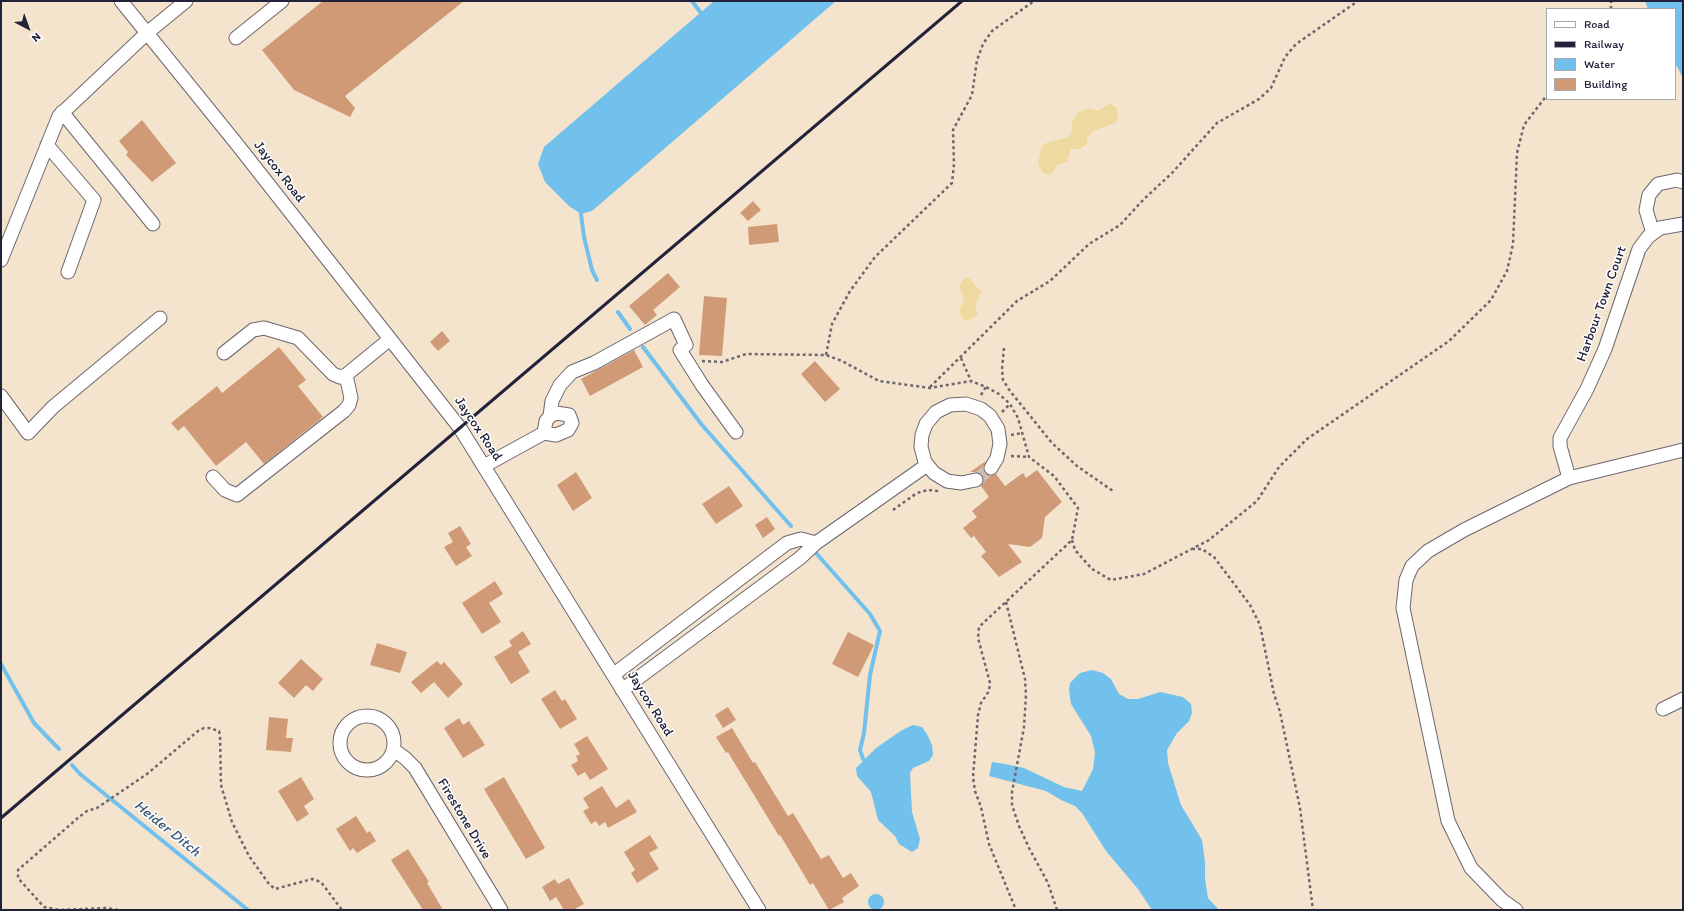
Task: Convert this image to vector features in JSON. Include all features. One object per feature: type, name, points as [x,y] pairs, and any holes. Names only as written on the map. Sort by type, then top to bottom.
[{"type":"street","name":"Jaycox Road","points":[[121,1],[236,143],[460,428],[759,910]]},
{"type":"street","points":[[1,260],[59,116],[146,33],[186,1]]},
{"type":"street","points":[[236,38],[281,1]]},
{"type":"street","points":[[62,112],[153,224]]},
{"type":"street","points":[[47,145],[94,200],[68,272]]},
{"type":"street","points":[[1653,233],[1646,210],[1648,195],[1658,184],[1677,180],[1683,182]]},
{"type":"street","name":"Harbour Town Court","points":[[1570,478],[1560,446],[1560,438],[1600,360],[1615,323],[1639,249],[1653,233],[1670,225],[1683,224]]},
{"type":"street","points":[[1,396],[28,432],[53,407],[160,318]]},
{"type":"street","points":[[550,416],[552,401],[560,385],[572,372],[594,363],[674,319],[686,346],[680,350],[702,385],[736,432]]},
{"type":"street","points":[[224,353],[253,330],[264,328],[298,338],[311,349],[333,374],[340,377],[346,375],[390,339]]},
{"type":"street","points":[[213,477],[225,490],[237,495],[344,411],[349,405],[351,398],[346,375]]},
{"type":"street","points":[[976,480],[961,483],[947,481],[934,473],[927,465],[922,454],[921,443],[926,424],[939,410],[950,405],[962,404],[981,409],[990,416],[1000,436],[1000,447],[997,458],[991,468]]},
{"type":"street","points":[[484,466],[544,433],[556,435],[568,430],[572,423],[569,415],[556,413],[550,416],[546,421],[544,433]]},
{"type":"street","points":[[1516,910],[1502,900],[1471,868],[1448,821],[1403,608],[1406,580],[1412,566],[1428,551],[1464,530],[1570,478],[1683,450]]},
{"type":"street","points":[[622,690],[800,558],[816,543],[927,465]]},
{"type":"street","points":[[613,675],[787,543],[801,539],[816,543]]},
{"type":"street","points":[[1663,709],[1683,699]]},
{"type":"street","points":[[361,716],[372,716],[386,722],[394,735],[394,750],[388,760],[379,767],[368,770],[357,768],[348,761],[342,752],[340,740],[344,730],[351,721],[361,716]]},
{"type":"street","name":"Firestone Drive","points":[[394,750],[405,758],[414,768],[501,910]]},
{"type":"path","points":[[826,355],[832,324],[850,291],[875,257],[952,183],[954,164],[953,130],[972,95],[977,60],[983,44],[992,31],[1034,1]]},
{"type":"path","points":[[930,388],[1017,301],[1050,281],[1089,244],[1120,225],[1144,199],[1172,173],[1217,123],[1259,99],[1270,88],[1285,57],[1296,44],[1358,1]]},
{"type":"path","points":[[1011,456],[1029,457],[1054,476],[1078,508],[1072,540],[1075,550],[1092,569],[1111,580],[1144,574],[1209,540],[1257,501],[1279,467],[1307,439],[1449,341],[1491,300],[1507,271],[1513,244],[1517,153],[1524,126],[1546,96]]},
{"type":"path","points":[[1004,348],[1002,369],[1003,380],[1010,391],[1052,443],[1077,466],[1113,491]]},
{"type":"path","points":[[700,359],[704,362],[722,362],[746,354],[826,355],[880,381],[930,388],[971,381],[999,394],[1010,404],[1018,418],[1029,457]]},
{"type":"path","points":[[961,358],[971,381]]},
{"type":"path","points":[[981,395],[986,387]]},
{"type":"path","points":[[1002,412],[1010,404]]},
{"type":"path","points":[[1011,435],[1022,433]]},
{"type":"path","points":[[893,510],[917,493],[928,490],[944,492]]},
{"type":"path","points":[[1016,910],[989,844],[973,777],[978,715],[981,703],[989,692],[990,683],[978,638],[979,627],[1072,540]]},
{"type":"path","points":[[1191,549],[1202,549],[1214,557],[1250,605],[1260,625],[1300,808],[1313,910]]},
{"type":"path","points":[[1006,602],[1026,679],[1024,727],[1012,792],[1012,805],[1019,826],[1048,883],[1057,910]]},
{"type":"path","points":[[118,910],[106,908],[49,909],[38,901],[18,878],[18,870],[25,862],[79,817],[87,811],[97,808],[156,767],[198,731],[204,728],[215,728],[219,731],[221,785],[232,822],[249,856],[265,879],[275,889],[312,879],[321,882],[342,910]]},
{"type":"sand","points":[[1110,103],[1117,108],[1118,118],[1115,123],[1093,131],[1087,138],[1087,144],[1080,149],[1071,149],[1067,162],[1057,165],[1052,173],[1049,175],[1042,172],[1038,163],[1042,146],[1046,143],[1069,137],[1072,129],[1072,122],[1078,112],[1090,108],[1098,111]]},
{"type":"sand","points":[[964,278],[969,278],[981,292],[975,306],[978,314],[970,320],[965,320],[960,315],[960,308],[964,300],[959,286]]},
{"type":"water","points":[[714,1],[836,1],[592,211],[581,214],[569,206],[545,182],[538,164],[544,147]]},
{"type":"water","points":[[1645,1],[1683,1],[1683,78],[1676,65],[1676,8],[1648,8]]},
{"type":"water","points":[[1092,670],[1103,673],[1111,679],[1119,694],[1128,699],[1138,699],[1160,692],[1183,697],[1191,704],[1192,713],[1189,721],[1177,733],[1167,750],[1168,763],[1181,805],[1202,840],[1208,898],[1219,910],[1152,910],[1138,889],[1106,851],[1082,813],[1075,806],[1046,791],[989,776],[992,762],[1005,764],[1024,768],[1064,787],[1082,791],[1093,769],[1095,752],[1091,736],[1071,704],[1069,691],[1070,683],[1080,673]]},
{"type":"water","points":[[913,725],[922,727],[927,734],[932,745],[933,755],[929,761],[913,768],[910,773],[912,812],[920,839],[918,848],[912,852],[899,844],[895,836],[878,820],[871,792],[857,776],[856,768],[876,748],[902,730]]},
{"type":"water","points":[[876,894],[882,896],[884,902],[882,908],[876,910],[870,908],[868,902],[870,896]]},
{"type":"building","points":[[323,1],[464,1],[345,96],[355,108],[350,117],[294,90],[262,50]]},
{"type":"building","points":[[142,120],[176,163],[152,182],[126,155],[128,152],[119,141]]},
{"type":"building","points":[[753,201],[761,210],[748,221],[740,213]]},
{"type":"building","points":[[777,224],[779,242],[749,245],[748,227]]},
{"type":"building","points":[[668,273],[680,287],[653,310],[657,315],[645,325],[629,306]]},
{"type":"building","points":[[704,296],[727,298],[722,356],[699,355]]},
{"type":"building","points":[[442,331],[450,341],[438,351],[430,342]]},
{"type":"building","points":[[279,347],[306,380],[298,386],[323,417],[264,464],[246,442],[216,466],[184,426],[178,431],[171,423],[217,386],[222,393]]},
{"type":"building","points":[[634,350],[643,367],[590,396],[581,379]]},
{"type":"building","points":[[815,361],[840,389],[825,402],[801,374]]},
{"type":"building","points":[[986,461],[983,467],[984,472],[990,476],[996,474],[1005,486],[1023,473],[1026,478],[1037,470],[1062,502],[1045,517],[1042,538],[1030,547],[1008,544],[1022,562],[999,577],[981,556],[986,552],[974,536],[971,538],[963,528],[977,517],[972,511],[989,497],[981,486],[984,482],[982,475],[978,472],[970,472]]},
{"type":"building","points":[[576,472],[592,498],[573,511],[557,485]]},
{"type":"building","points":[[729,486],[743,506],[716,524],[702,504]]},
{"type":"building","points":[[767,517],[775,529],[763,538],[755,525]]},
{"type":"building","points":[[460,526],[471,544],[466,547],[472,556],[456,566],[444,547],[453,542],[448,533]]},
{"type":"building","points":[[495,581],[503,594],[489,603],[501,622],[482,634],[462,603]]},
{"type":"building","points":[[523,631],[531,644],[518,652],[530,672],[511,684],[494,657],[512,646],[509,641]]},
{"type":"building","points":[[848,632],[874,645],[858,677],[832,664]]},
{"type":"building","points":[[377,643],[407,652],[400,673],[370,665]]},
{"type":"building","points":[[301,659],[323,679],[313,691],[306,685],[294,698],[278,683]]},
{"type":"building","points":[[437,661],[441,665],[444,662],[463,684],[448,698],[434,682],[421,693],[411,682]]},
{"type":"building","points":[[555,690],[562,701],[565,699],[577,719],[560,729],[541,699]]},
{"type":"building","points":[[728,707],[736,720],[723,728],[715,715]]},
{"type":"building","points":[[269,717],[288,719],[286,738],[293,738],[291,752],[266,750]]},
{"type":"building","points":[[459,718],[463,725],[469,721],[485,745],[463,758],[444,728]]},
{"type":"building","points":[[732,728],[788,816],[793,813],[821,859],[829,855],[843,878],[851,873],[859,886],[842,898],[844,902],[829,910],[813,883],[810,885],[728,752],[726,753],[716,737]]},
{"type":"building","points":[[587,736],[608,769],[590,780],[585,772],[578,776],[571,765],[578,761],[576,756],[580,754],[574,744]]},
{"type":"building","points":[[301,777],[314,799],[304,806],[309,814],[297,822],[278,791]]},
{"type":"building","points":[[504,777],[545,848],[526,859],[484,789]]},
{"type":"building","points":[[602,786],[616,808],[629,799],[637,812],[608,828],[605,822],[599,826],[596,821],[591,824],[583,811],[589,808],[583,798]]},
{"type":"building","points":[[356,816],[367,833],[370,831],[376,841],[357,853],[353,848],[350,851],[336,829]]},
{"type":"building","points":[[650,835],[658,848],[649,853],[659,869],[637,883],[631,873],[635,870],[624,852]]},
{"type":"building","points":[[408,849],[429,882],[427,883],[443,910],[423,910],[391,860]]},
{"type":"building","points":[[569,878],[584,904],[573,910],[564,910],[556,897],[550,901],[542,887],[555,879],[558,884]]},
{"type":"waterway","points":[[692,1],[701,13]]},
{"type":"waterway","points":[[581,214],[584,237],[592,270],[597,280]]},
{"type":"waterway","points":[[618,312],[630,329]]},
{"type":"waterway","points":[[643,347],[702,425],[791,526]]},
{"type":"waterway","points":[[816,553],[870,614],[880,631],[870,675],[864,733],[860,750],[863,759]]},
{"type":"waterway","name":"Heider Ditch","points":[[1,664],[34,723],[59,749]]},
{"type":"waterway","name":"Heider Ditch","points":[[72,765],[80,774],[248,910]]},
{"type":"tunnel","points":[[976,480],[991,468]]},
{"type":"railway","points":[[1,818],[962,1]]}]
